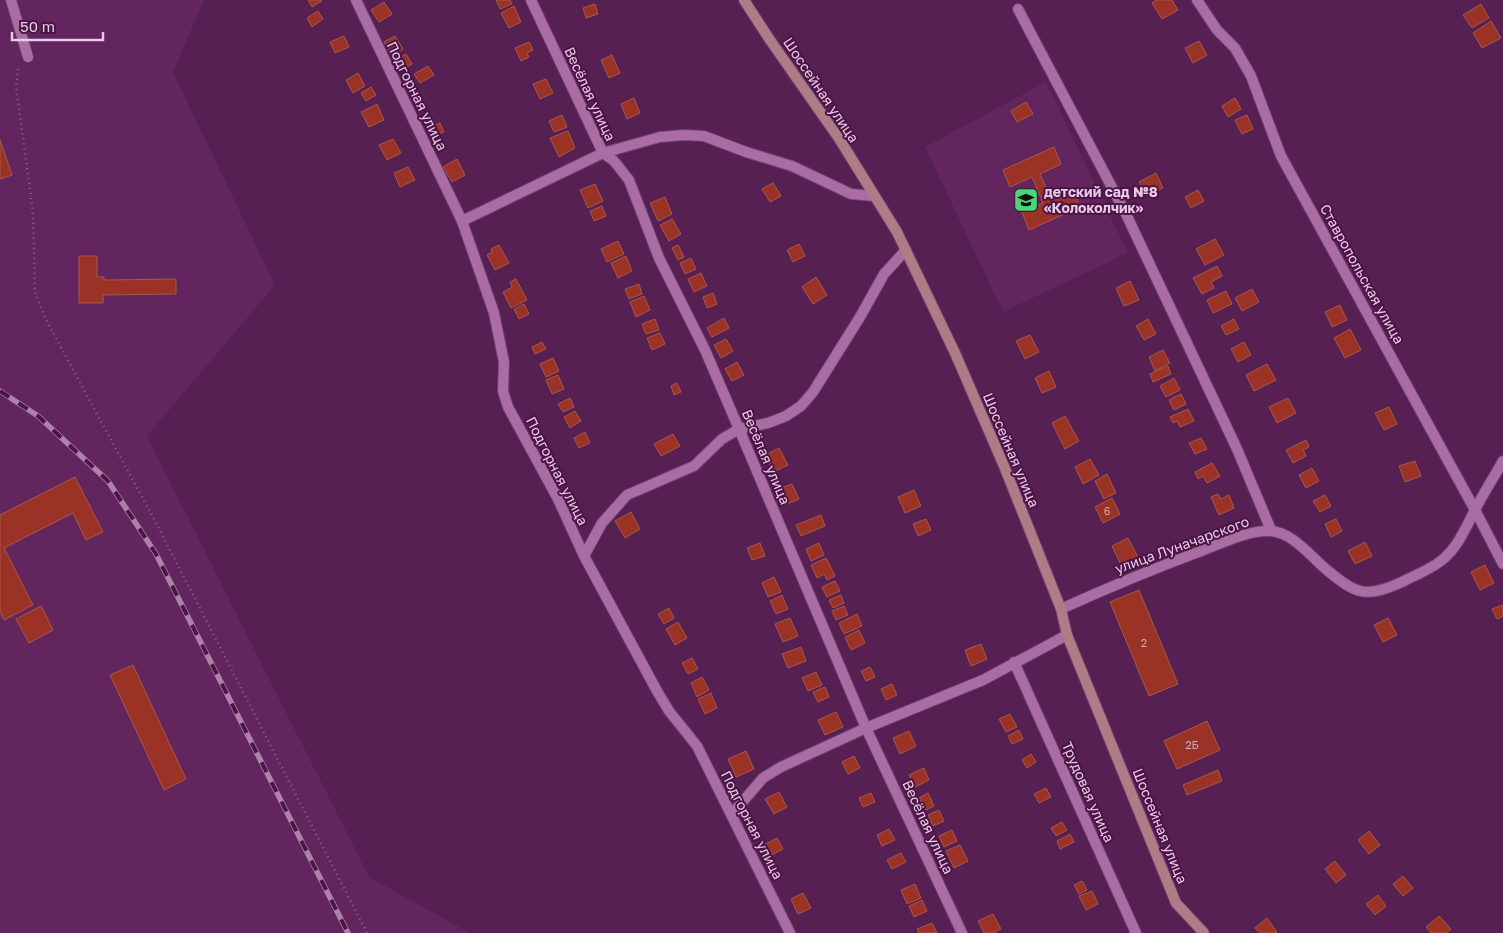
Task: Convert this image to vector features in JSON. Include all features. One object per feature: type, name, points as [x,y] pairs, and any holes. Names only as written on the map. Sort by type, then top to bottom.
[{"type":"main road","name":"Шоссейная улица","points":[[744,0],[840,140],[906,250],[955,353],[1004,466],[1061,608],[1066,634],[1176,903],[1204,933]]},
{"type":"street","points":[[11,0],[28,57]]},
{"type":"street","name":"Подгорная улица","points":[[356,0],[462,221],[494,313],[504,362],[503,391],[508,407],[558,499],[584,556],[657,691],[697,746],[790,933]]},
{"type":"street","name":"Весёлая улица","points":[[531,0],[603,152],[614,161],[629,180],[659,258],[705,350],[866,728],[962,933]]},
{"type":"street","name":"Ставропольская улица","points":[[1197,0],[1217,30],[1236,48],[1251,76],[1281,156],[1503,564]]},
{"type":"street","points":[[1018,9],[1126,214],[1236,449],[1271,530]]},
{"type":"street","points":[[462,221],[603,152],[684,134],[704,136],[746,152],[792,166],[851,194],[874,196]]},
{"type":"street","points":[[584,556],[602,522],[627,495],[694,466],[722,439],[739,429],[768,423],[786,416],[801,406],[813,392],[860,317],[884,274],[906,250]]},
{"type":"street","name":"улица Луначарского","points":[[1061,608],[1122,581],[1220,544],[1258,532],[1271,530],[1285,534],[1347,586],[1370,593],[1384,590],[1426,570],[1442,560],[1453,549],[1503,461]]},
{"type":"street","points":[[732,814],[763,778],[780,767],[866,728],[983,680],[1066,634]]},
{"type":"street","name":"Трудовая улица","points":[[1014,662],[1136,933]]},
{"type":"path","points":[[18,69],[16,86],[33,212],[34,291],[44,316],[155,521],[367,933]]},
{"type":"shaded area","points":[[0,0],[204,0],[173,72],[275,285],[147,436],[369,877],[470,933],[0,933]]},
{"type":"shaded area","name":"детский сад №8 «Колоколчик»","points":[[1046,82],[1128,253],[1003,312],[925,147]]},
{"type":"building","points":[[308,0],[321,0],[322,1],[312,7]]},
{"type":"building","points":[[496,0],[510,0],[512,4],[500,9]]},
{"type":"building","points":[[1156,0],[1172,0],[1178,10],[1162,19],[1152,3]]},
{"type":"building","points":[[384,2],[392,14],[379,22],[371,10]]},
{"type":"building","points":[[595,4],[598,14],[586,18],[583,8]]},
{"type":"building","points":[[1481,4],[1489,18],[1472,28],[1463,15]]},
{"type":"building","points":[[514,6],[521,22],[509,28],[501,13]]},
{"type":"building","points":[[318,11],[323,19],[312,27],[307,18]]},
{"type":"building","points":[[1491,21],[1501,38],[1482,48],[1473,33]]},
{"type":"building","points":[[344,36],[349,47],[335,53],[330,42]]},
{"type":"building","points":[[395,36],[403,49],[392,56],[384,42]]},
{"type":"building","points":[[1199,41],[1207,55],[1193,63],[1185,48]]},
{"type":"building","points":[[529,42],[533,50],[527,53],[529,57],[521,61],[515,48]]},
{"type":"building","points":[[406,54],[412,64],[402,70],[395,60]]},
{"type":"building","points":[[612,55],[620,73],[609,78],[601,60]]},
{"type":"building","points":[[428,66],[434,75],[420,83],[414,74]]},
{"type":"building","points":[[358,73],[365,86],[353,93],[346,80]]},
{"type":"building","points":[[546,79],[553,93],[540,99],[533,84]]},
{"type":"building","points":[[371,87],[376,95],[366,101],[361,93]]},
{"type":"building","points":[[634,98],[640,113],[627,119],[621,104]]},
{"type":"building","points":[[1235,98],[1241,109],[1228,117],[1222,106]]},
{"type":"building","points":[[1026,102],[1033,114],[1017,122],[1011,111]]},
{"type":"building","points":[[377,104],[384,120],[369,127],[361,112]]},
{"type":"building","points":[[562,115],[567,127],[554,132],[549,121]]},
{"type":"building","points":[[1247,115],[1253,129],[1242,134],[1235,120]]},
{"type":"building","points":[[440,123],[444,132],[431,137],[427,129]]},
{"type":"building","points":[[568,131],[575,148],[559,157],[550,138]]},
{"type":"building","points":[[393,139],[401,153],[387,160],[379,145]]},
{"type":"building","points":[[0,140],[12,175],[0,179]]},
{"type":"building","points":[[1054,147],[1061,164],[1040,174],[1051,199],[1073,190],[1080,207],[1029,230],[1022,212],[1043,203],[1032,177],[1010,187],[1003,170]]},
{"type":"building","points":[[457,159],[465,175],[452,182],[443,167]]},
{"type":"building","points":[[408,167],[415,180],[400,187],[394,173]]},
{"type":"building","points":[[1156,173],[1163,188],[1146,196],[1139,182]]},
{"type":"building","points":[[773,183],[781,196],[770,202],[762,189]]},
{"type":"building","points":[[595,184],[603,201],[588,208],[580,190]]},
{"type":"building","points":[[1198,190],[1204,201],[1191,208],[1185,197]]},
{"type":"building","points":[[665,197],[672,214],[658,221],[650,203]]},
{"type":"building","points":[[602,206],[606,216],[594,221],[590,211]]},
{"type":"building","points":[[672,219],[681,234],[669,241],[660,225]]},
{"type":"building","points":[[1215,239],[1224,255],[1205,265],[1196,249]]},
{"type":"building","points":[[618,241],[624,254],[607,262],[601,249]]},
{"type":"building","points":[[799,244],[805,256],[793,262],[787,250]]},
{"type":"building","points":[[499,245],[509,263],[495,270],[487,255],[492,252],[491,249]]},
{"type":"building","points":[[678,245],[684,257],[678,260],[672,248]]},
{"type":"building","points":[[79,256],[97,256],[97,277],[104,277],[104,280],[176,279],[176,294],[103,295],[103,303],[79,303]]},
{"type":"building","points":[[626,256],[632,271],[618,278],[611,263]]},
{"type":"building","points":[[691,258],[696,269],[685,274],[680,263]]},
{"type":"building","points":[[1217,266],[1222,276],[1211,282],[1214,288],[1202,294],[1193,278]]},
{"type":"building","points":[[701,273],[707,286],[694,292],[688,279]]},
{"type":"building","points":[[816,277],[827,295],[813,304],[802,287]]},
{"type":"building","points":[[516,279],[527,300],[511,308],[503,292],[512,287],[510,282]]},
{"type":"building","points":[[1130,281],[1139,300],[1124,306],[1116,288]]},
{"type":"building","points":[[639,284],[642,294],[629,299],[625,289]]},
{"type":"building","points":[[1252,289],[1259,302],[1242,311],[1235,298]]},
{"type":"building","points":[[1226,291],[1232,304],[1213,313],[1207,300]]},
{"type":"building","points":[[713,293],[717,304],[707,308],[703,297]]},
{"type":"building","points":[[644,296],[650,310],[636,317],[630,302]]},
{"type":"building","points":[[524,304],[529,314],[519,319],[514,309]]},
{"type":"building","points":[[1340,305],[1347,320],[1332,327],[1325,312]]},
{"type":"building","points":[[724,318],[729,328],[712,337],[707,328]]},
{"type":"building","points":[[655,319],[659,330],[646,334],[642,324]]},
{"type":"building","points":[[1148,319],[1156,334],[1144,340],[1136,326]]},
{"type":"building","points":[[1234,319],[1239,329],[1226,335],[1221,326]]},
{"type":"building","points":[[1350,329],[1361,350],[1345,358],[1334,338]]},
{"type":"building","points":[[660,333],[665,344],[652,350],[647,338]]},
{"type":"building","points":[[1030,335],[1039,352],[1025,359],[1016,341]]},
{"type":"building","points":[[726,339],[733,351],[721,358],[714,345]]},
{"type":"building","points":[[542,342],[546,349],[535,354],[532,347]]},
{"type":"building","points":[[1244,342],[1251,355],[1238,362],[1231,349]]},
{"type":"building","points":[[1163,350],[1170,363],[1155,371],[1149,357]]},
{"type":"building","points":[[553,358],[559,371],[546,377],[540,364]]},
{"type":"building","points":[[737,362],[744,375],[732,381],[725,369]]},
{"type":"building","points":[[1267,364],[1276,380],[1254,391],[1246,375]]},
{"type":"building","points":[[1168,366],[1171,374],[1153,382],[1150,374]]},
{"type":"building","points":[[1049,371],[1056,387],[1042,393],[1035,378]]},
{"type":"building","points":[[558,375],[564,389],[552,394],[546,380]]},
{"type":"building","points":[[1174,378],[1180,390],[1166,397],[1160,386]]},
{"type":"building","points":[[677,383],[681,392],[674,395],[671,386]]},
{"type":"building","points":[[1181,394],[1186,404],[1174,410],[1169,400]]},
{"type":"building","points":[[570,398],[574,407],[563,412],[558,404]]},
{"type":"building","points":[[1288,398],[1296,413],[1277,423],[1269,407]]},
{"type":"building","points":[[1389,407],[1397,424],[1384,430],[1375,413]]},
{"type":"building","points":[[1188,409],[1194,421],[1180,427],[1177,421],[1173,423],[1170,417]]},
{"type":"building","points":[[575,411],[581,421],[570,428],[564,417]]},
{"type":"building","points":[[1065,416],[1079,441],[1065,449],[1052,423]]},
{"type":"building","points":[[585,432],[590,443],[579,448],[574,438]]},
{"type":"building","points":[[673,434],[680,446],[661,456],[654,444]]},
{"type":"building","points":[[1201,438],[1207,449],[1195,454],[1189,443]]},
{"type":"building","points":[[1306,440],[1309,447],[1303,450],[1306,456],[1293,463],[1286,450]]},
{"type":"building","points":[[779,448],[788,465],[773,472],[765,455]]},
{"type":"building","points":[[1090,459],[1099,475],[1083,484],[1075,467]]},
{"type":"building","points":[[1415,461],[1421,476],[1405,482],[1399,466]]},
{"type":"building","points":[[1212,463],[1220,476],[1207,483],[1203,476],[1198,479],[1195,472]]},
{"type":"building","points":[[1312,468],[1319,481],[1306,488],[1299,475]]},
{"type":"building","points":[[1107,474],[1116,493],[1104,499],[1095,481]]},
{"type":"building","points":[[75,477],[103,532],[86,540],[73,513],[4,548],[33,605],[4,620],[0,612],[0,515]]},
{"type":"building","points":[[792,484],[799,499],[787,504],[781,488]]},
{"type":"building","points":[[914,490],[921,506],[905,513],[898,497]]},
{"type":"building","points":[[1218,494],[1221,499],[1229,495],[1234,508],[1219,515],[1211,497]]},
{"type":"building","points":[[1325,495],[1331,506],[1320,512],[1313,501]]},
{"type":"building","points":[[1112,498],[1120,514],[1103,523],[1095,507]]},
{"type":"building","points":[[631,512],[640,529],[625,538],[615,521]]},
{"type":"building","points":[[821,515],[825,526],[801,536],[796,525]]},
{"type":"building","points":[[926,519],[931,530],[918,536],[913,524]]},
{"type":"building","points":[[1336,519],[1342,531],[1331,537],[1325,524]]},
{"type":"building","points":[[1128,538],[1138,557],[1121,565],[1112,546]]},
{"type":"building","points":[[1365,542],[1372,556],[1355,564],[1348,551]]},
{"type":"building","points":[[760,543],[765,556],[752,560],[747,548]]},
{"type":"building","points":[[819,543],[824,555],[811,561],[806,549]]},
{"type":"building","points":[[826,558],[835,576],[827,580],[824,574],[817,578],[811,565]]},
{"type":"building","points":[[1485,565],[1494,583],[1480,590],[1471,572]]},
{"type":"building","points":[[774,577],[781,592],[768,597],[762,583]]},
{"type":"building","points":[[835,581],[840,591],[827,597],[822,587]]},
{"type":"building","points":[[1139,590],[1178,684],[1149,696],[1110,602]]},
{"type":"building","points":[[782,595],[788,609],[776,614],[770,601]]},
{"type":"building","points":[[841,595],[844,603],[833,608],[829,600]]},
{"type":"building","points":[[1503,605],[1503,616],[1497,619],[1492,609]]},
{"type":"building","points":[[41,606],[53,630],[29,643],[16,619]]},
{"type":"building","points":[[844,606],[848,615],[836,620],[832,611]]},
{"type":"building","points":[[669,608],[674,618],[664,624],[658,614]]},
{"type":"building","points":[[857,614],[862,626],[844,634],[839,623]]},
{"type":"building","points":[[790,618],[798,636],[783,642],[775,624]]},
{"type":"building","points":[[1388,618],[1397,635],[1383,642],[1374,625]]},
{"type":"building","points":[[678,622],[687,638],[675,645],[666,629]]},
{"type":"building","points":[[859,630],[865,643],[851,650],[845,637]]},
{"type":"building","points":[[981,644],[987,659],[971,666],[965,650]]},
{"type":"building","points":[[801,647],[806,661],[788,668],[782,654]]},
{"type":"building","points":[[692,658],[698,669],[688,674],[682,663]]},
{"type":"building","points":[[133,665],[186,779],[164,790],[110,675]]},
{"type":"building","points":[[870,667],[875,677],[866,681],[861,671]]},
{"type":"building","points":[[816,672],[822,685],[808,691],[802,678]]},
{"type":"building","points":[[702,677],[709,690],[697,697],[691,683]]},
{"type":"building","points":[[892,684],[897,695],[886,700],[881,689]]},
{"type":"building","points":[[825,687],[829,697],[818,702],[813,692]]},
{"type":"building","points":[[711,693],[717,708],[705,714],[698,699]]},
{"type":"building","points":[[836,712],[843,727],[825,735],[818,720]]},
{"type":"building","points":[[1010,714],[1017,727],[1006,732],[999,719]]},
{"type":"building","points":[[1207,721],[1220,750],[1177,769],[1164,741]]},
{"type":"building","points":[[1019,730],[1023,739],[1012,744],[1008,736]]},
{"type":"building","points":[[909,731],[916,746],[900,754],[893,738]]},
{"type":"building","points":[[746,751],[754,769],[736,777],[728,759]]},
{"type":"building","points":[[1031,754],[1036,762],[1027,768],[1022,760]]},
{"type":"building","points":[[854,756],[860,768],[848,774],[842,762]]},
{"type":"building","points":[[924,768],[929,780],[915,787],[909,775]]},
{"type":"building","points":[[1218,770],[1222,781],[1187,795],[1183,785]]},
{"type":"building","points":[[1046,788],[1051,797],[1039,803],[1034,794]]},
{"type":"building","points":[[779,792],[787,807],[774,814],[765,799]]},
{"type":"building","points":[[871,793],[875,802],[863,807],[859,798]]},
{"type":"building","points":[[928,793],[934,806],[926,810],[919,798]]},
{"type":"building","points":[[939,810],[944,821],[933,826],[928,815]]},
{"type":"building","points":[[1062,822],[1067,830],[1056,836],[1051,828]]},
{"type":"building","points":[[889,829],[895,840],[882,846],[877,835]]},
{"type":"building","points":[[952,830],[957,841],[944,847],[939,836]]},
{"type":"building","points":[[1369,831],[1380,845],[1369,854],[1358,840]]},
{"type":"building","points":[[1070,834],[1074,842],[1060,849],[1057,841]]},
{"type":"building","points":[[777,838],[783,849],[770,856],[764,845]]},
{"type":"building","points":[[960,845],[968,861],[954,868],[946,851]]},
{"type":"building","points":[[901,853],[906,862],[892,869],[887,860]]},
{"type":"building","points":[[1335,861],[1346,875],[1336,883],[1325,869]]},
{"type":"building","points":[[1403,876],[1413,888],[1403,896],[1393,884]]},
{"type":"building","points":[[1082,881],[1087,890],[1079,894],[1074,885]]},
{"type":"building","points":[[915,884],[921,898],[907,904],[901,890]]},
{"type":"building","points":[[1092,891],[1098,904],[1086,910],[1079,896]]},
{"type":"building","points":[[803,893],[811,908],[798,914],[791,899]]},
{"type":"building","points":[[1378,895],[1386,906],[1375,915],[1366,904]]},
{"type":"building","points":[[922,900],[927,911],[914,917],[909,906]]},
{"type":"building","points":[[993,914],[1001,929],[993,933],[984,933],[978,921]]},
{"type":"building","points":[[1439,916],[1451,929],[1446,933],[1431,933],[1426,927]]},
{"type":"building","points":[[1267,918],[1276,933],[1260,933],[1255,928]]},
{"type":"building","points":[[932,923],[937,933],[919,933],[917,929]]},
{"type":"railway","points":[[0,391],[38,416],[108,481],[156,554],[348,933]]},
{"type":"place","name":"детский сад №8 «Колоколчик»","points":[[1026,200]]}]
